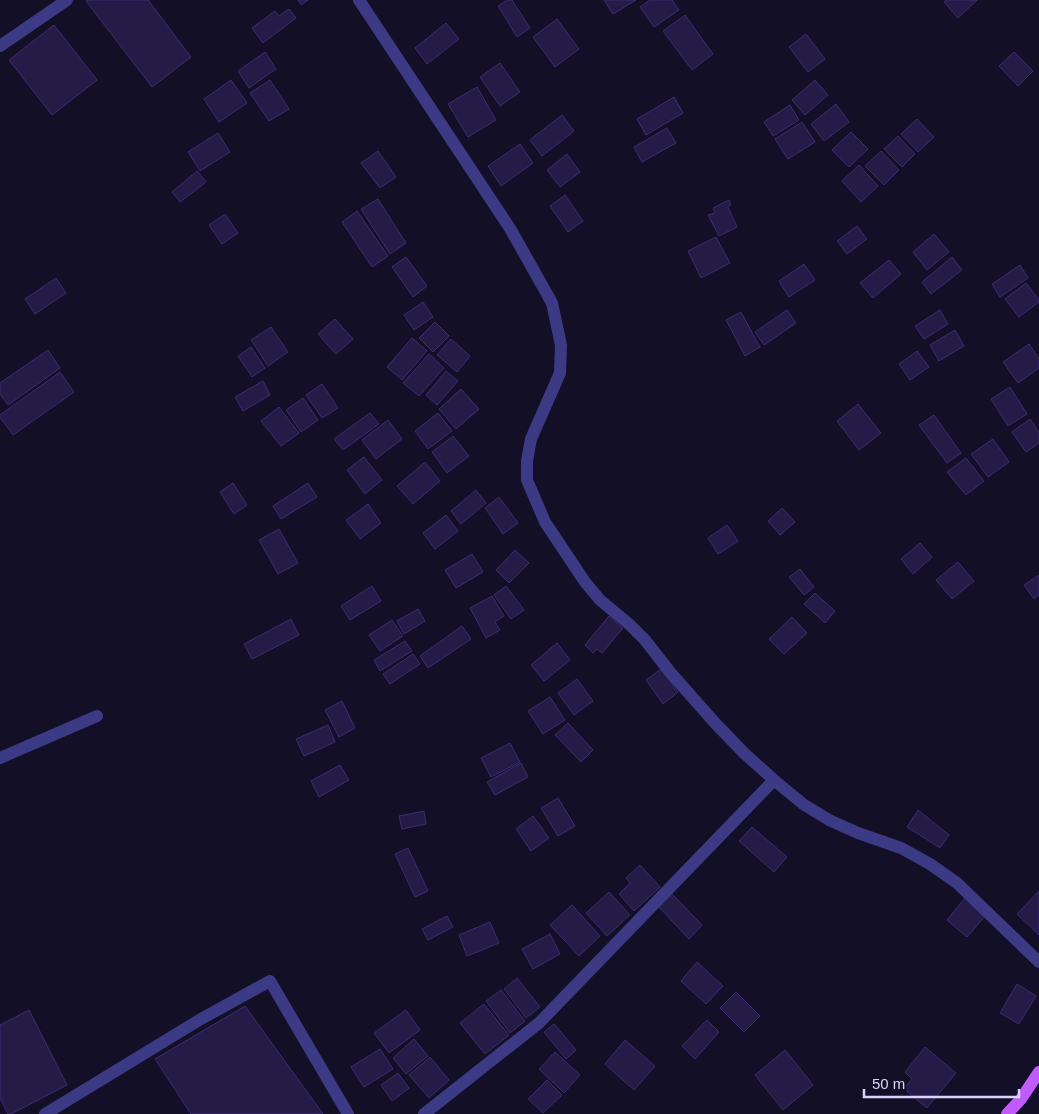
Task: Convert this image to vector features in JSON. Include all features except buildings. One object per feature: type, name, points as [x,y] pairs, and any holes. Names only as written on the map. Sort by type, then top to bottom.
[{"type":"main road","points":[[1007,1114],[1021,1099],[1039,1072]]},
{"type":"street","points":[[0,46],[67,0]]},
{"type":"street","points":[[359,0],[511,230],[552,303],[561,345],[560,373],[530,439],[527,480],[545,522],[585,582],[600,600],[629,624],[644,640],[715,723],[774,780],[804,804],[829,820],[858,833],[901,848],[930,864],[957,883],[1039,962]]},
{"type":"street","points":[[0,758],[97,716]]},
{"type":"street","points":[[424,1114],[539,1023],[774,780]]},
{"type":"street","points":[[45,1114],[201,1019],[270,981],[348,1114]]}]
